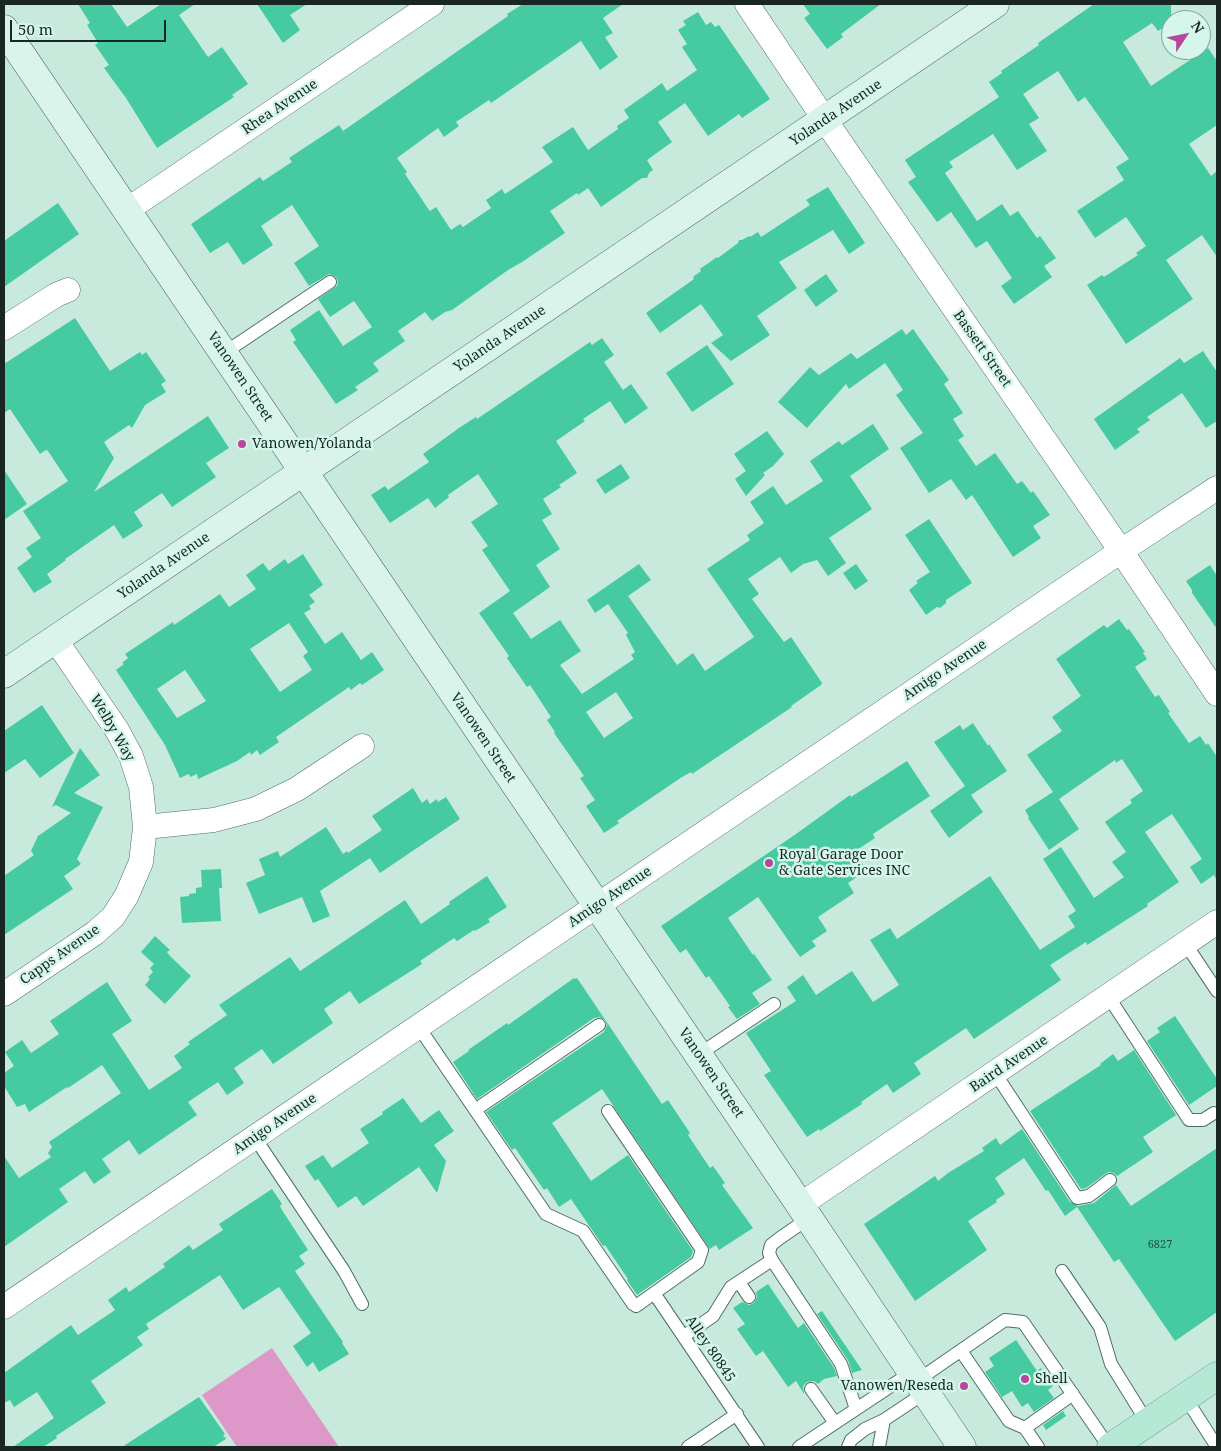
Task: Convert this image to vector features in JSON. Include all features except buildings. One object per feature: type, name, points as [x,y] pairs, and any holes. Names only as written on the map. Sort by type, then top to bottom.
[{"type":"main road","name":"Yolanda Avenue","points":[[4,674],[995,4]]},
{"type":"main road","name":"Vanowen Street","points":[[4,31],[224,353],[962,1447]]},
{"type":"main road","points":[[1110,1447],[1217,1376]]},
{"type":"street","name":"Rhea Avenue","points":[[127,210],[432,4]]},
{"type":"street","name":"Bassett Street","points":[[747,4],[1217,694]]},
{"type":"street","points":[[4,328],[56,295],[68,290]]},
{"type":"street","name":"Amigo Avenue","points":[[4,1307],[1121,551],[1217,488]]},
{"type":"street","name":"Welby Way","points":[[55,639],[117,730],[131,756],[141,787],[145,827]]},
{"type":"street","points":[[145,827],[214,820],[256,809],[298,789],[362,746]]},
{"type":"street","name":"Capps Avenue","points":[[4,994],[96,933],[112,917],[127,895],[141,862],[145,827]]},
{"type":"street","name":"Baird Avenue","points":[[805,1212],[995,1073],[1217,922]]},
{"type":"lane","points":[[224,353],[330,282]]},
{"type":"lane","points":[[1185,944],[1217,991]]},
{"type":"lane","points":[[1108,996],[1189,1120],[1203,1120],[1214,1113]]},
{"type":"lane","points":[[698,1055],[774,1004]]},
{"type":"lane","points":[[475,1110],[599,1025]]},
{"type":"lane","points":[[418,1026],[546,1214],[583,1232],[636,1306],[657,1297],[698,1262],[702,1250],[608,1111]]},
{"type":"lane","points":[[995,1073],[1077,1198],[1089,1196],[1110,1180]]},
{"type":"lane","points":[[256,1138],[344,1271],[362,1304]]},
{"type":"lane","points":[[805,1212],[772,1246],[769,1252],[772,1260],[842,1364],[856,1408]]},
{"type":"lane","points":[[684,1336],[713,1316],[732,1287],[772,1260]]},
{"type":"lane","points":[[1062,1271],[1100,1326],[1111,1364],[1147,1422]]},
{"type":"lane","points":[[739,1282],[749,1297]]},
{"type":"lane","name":"Alley 80845","points":[[657,1297],[758,1447]]},
{"type":"lane","points":[[799,1447],[856,1408],[918,1381],[1005,1320],[1023,1322],[1110,1447]]},
{"type":"lane","points":[[961,1350],[1009,1420],[1025,1428],[1038,1447]]},
{"type":"lane","points":[[848,1447],[851,1440],[865,1429],[884,1420],[918,1381]]},
{"type":"lane","points":[[811,1389],[835,1423]]},
{"type":"lane","points":[[1025,1428],[1073,1394]]},
{"type":"lane","points":[[1185,1397],[1217,1447]]},
{"type":"lane","points":[[688,1447],[736,1414]]},
{"type":"lane","points":[[879,1447],[884,1420]]},
{"type":"shaded area","points":[[272,1348],[339,1447],[237,1447],[202,1395]]},
{"type":"place","name":"Vanowen/Yolanda","points":[[242,444]]},
{"type":"place","name":"Royal Garage Door & Gate Services INC","points":[[769,863]]},
{"type":"place","name":"Shell","points":[[1025,1379]]},
{"type":"place","name":"Vanowen/Reseda","points":[[964,1386]]}]
